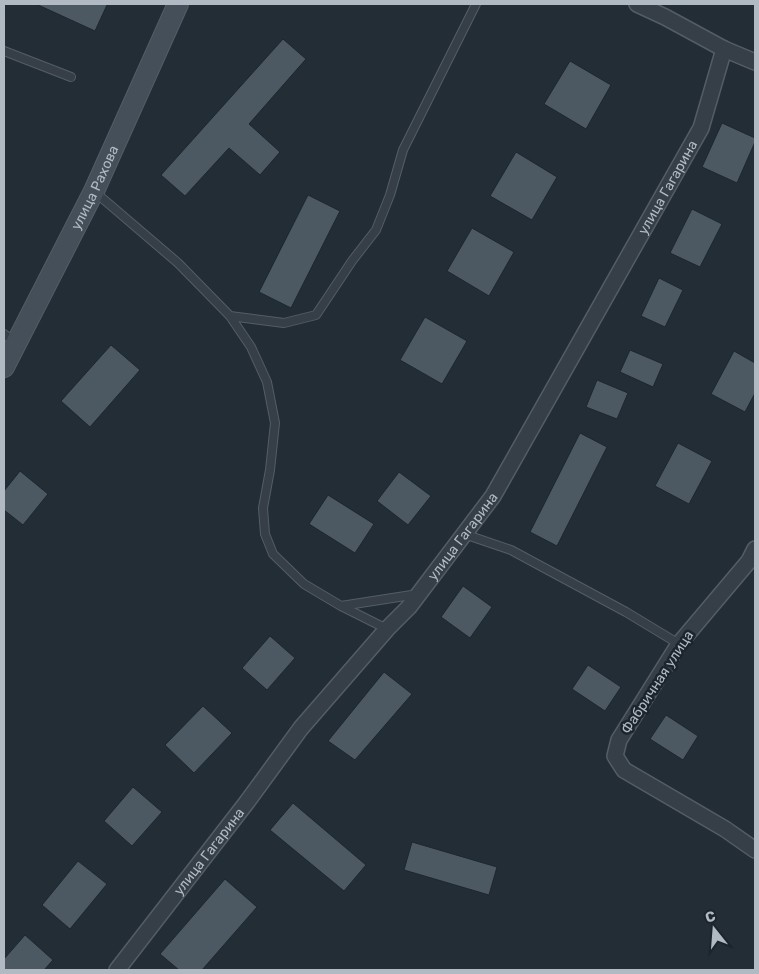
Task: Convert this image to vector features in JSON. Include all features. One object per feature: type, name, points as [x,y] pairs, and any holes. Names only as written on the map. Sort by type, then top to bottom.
[{"type":"street","name":"улица Рахова","points":[[4,367],[10,339],[94,191],[178,4]]},
{"type":"street","points":[[637,4],[724,49],[755,62]]},
{"type":"street","name":"улица Гагарина","points":[[117,970],[247,802],[301,728],[387,629],[409,607],[493,496],[701,128],[724,49]]},
{"type":"street","name":"Фабричная улица","points":[[755,549],[749,561],[679,644],[619,740],[615,756],[624,770],[725,829],[755,850]]},
{"type":"lane","points":[[230,316],[284,323],[316,315],[352,261],[376,230],[390,195],[402,150],[476,4]]},
{"type":"lane","points":[[4,50],[71,77]]},
{"type":"lane","points":[[94,191],[178,263],[230,316],[251,347],[267,382],[275,423],[270,470],[262,508],[265,534],[273,554],[304,584],[341,606],[387,629]]},
{"type":"lane","points":[[464,534],[511,550],[626,612],[679,644]]},
{"type":"lane","points":[[341,606],[418,594]]},
{"type":"building","points":[[36,4],[104,4],[107,5],[95,31]]},
{"type":"building","points":[[283,39],[306,59],[249,124],[280,152],[260,175],[229,148],[185,196],[161,175]]},
{"type":"building","points":[[570,61],[611,85],[586,129],[544,104]]},
{"type":"building","points":[[722,123],[755,138],[737,183],[702,167]]},
{"type":"building","points":[[516,152],[557,177],[532,220],[490,196]]},
{"type":"building","points":[[308,195],[340,211],[291,308],[259,292]]},
{"type":"building","points":[[692,209],[722,224],[700,267],[670,253]]},
{"type":"building","points":[[472,228],[514,252],[489,296],[447,271]]},
{"type":"building","points":[[659,278],[683,290],[665,327],[641,316]]},
{"type":"building","points":[[425,317],[467,341],[442,384],[400,360]]},
{"type":"building","points":[[111,345],[140,370],[90,427],[61,401]]},
{"type":"building","points":[[630,350],[663,364],[653,387],[620,372]]},
{"type":"building","points":[[734,351],[755,363],[755,393],[745,412],[711,394]]},
{"type":"building","points":[[597,380],[628,393],[617,419],[586,407]]},
{"type":"building","points":[[580,433],[607,447],[557,546],[530,532]]},
{"type":"building","points":[[678,443],[712,461],[689,504],[655,486]]},
{"type":"building","points":[[20,471],[48,494],[23,525],[4,510],[4,491]]},
{"type":"building","points":[[399,472],[431,496],[408,525],[377,501]]},
{"type":"building","points":[[328,495],[374,524],[355,553],[309,524]]},
{"type":"building","points":[[463,586],[492,607],[470,638],[441,617]]},
{"type":"building","points":[[270,636],[295,658],[267,690],[242,668]]},
{"type":"building","points":[[588,665],[621,687],[605,711],[572,689]]},
{"type":"building","points":[[384,672],[412,694],[355,760],[328,741]]},
{"type":"building","points":[[203,706],[232,733],[194,773],[165,745]]},
{"type":"building","points":[[666,715],[698,736],[683,760],[650,739]]},
{"type":"building","points":[[133,787],[162,812],[132,846],[104,821]]},
{"type":"building","points":[[293,803],[366,865],[344,891],[270,830]]},
{"type":"building","points":[[412,842],[497,867],[489,895],[404,870]]},
{"type":"building","points":[[78,861],[107,884],[70,929],[42,905]]},
{"type":"building","points":[[225,879],[257,907],[202,970],[179,970],[160,954]]},
{"type":"building","points":[[25,935],[53,960],[44,970],[4,970],[4,959]]}]
